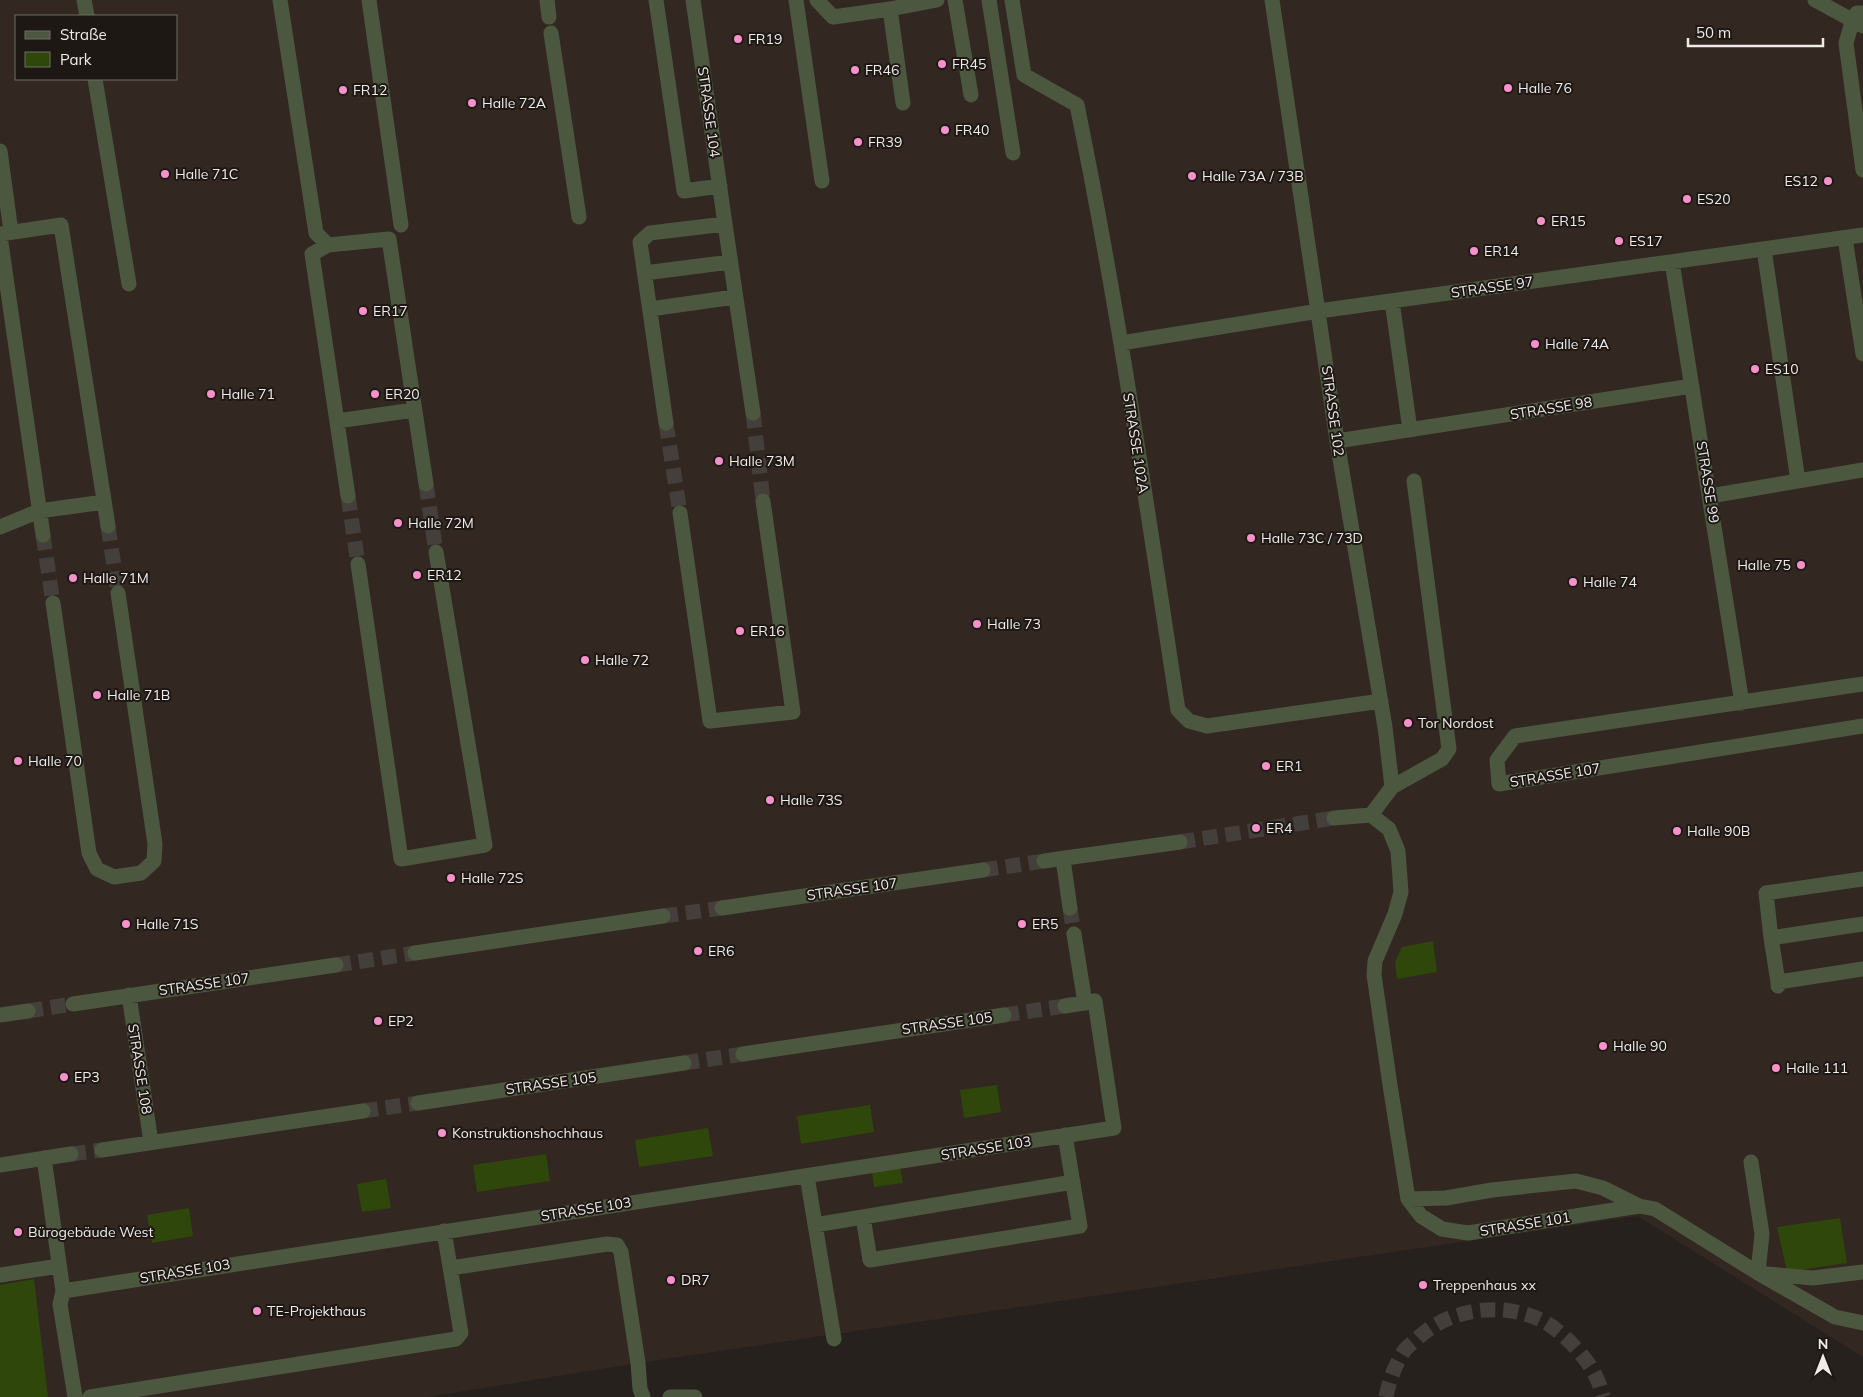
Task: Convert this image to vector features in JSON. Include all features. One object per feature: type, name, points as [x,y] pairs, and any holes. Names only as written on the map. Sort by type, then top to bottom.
[{"type":"street","points":[[84,0],[87,15]]},
{"type":"street","points":[[280,0],[316,233],[328,245]]},
{"type":"street","points":[[368,0],[401,225]]},
{"type":"street","points":[[547,0],[549,17]]},
{"type":"street","points":[[656,0],[684,190],[720,186]]},
{"type":"street","name":"STRASSE 104","points":[[693,0],[752,413]]},
{"type":"street","points":[[796,0],[822,182]]},
{"type":"street","points":[[817,0],[834,17],[937,0]]},
{"type":"street","points":[[955,0],[971,95]]},
{"type":"street","points":[[989,0],[1013,153]]},
{"type":"street","name":"STRASSE 102A","points":[[1012,0],[1024,75],[1077,104],[1095,193],[1121,343],[1178,710],[1190,721],[1207,726],[1381,700]]},
{"type":"street","name":"STRASSE 102","points":[[1272,0],[1337,441],[1381,700],[1392,788]]},
{"type":"street","points":[[1814,0],[1859,20],[1846,43],[1863,170]]},
{"type":"street","points":[[890,9],[903,103]]},
{"type":"street","points":[[552,33],[579,217]]},
{"type":"street","points":[[95,80],[129,284]]},
{"type":"street","points":[[0,151],[4,234],[43,535]]},
{"type":"street","points":[[666,423],[640,242],[650,233],[725,224]]},
{"type":"street","points":[[4,234],[61,225],[108,526]]},
{"type":"street","name":"STRASSE 97","points":[[1121,343],[1319,311],[1863,235]]},
{"type":"street","points":[[1845,238],[1863,354]]},
{"type":"street","points":[[348,496],[312,254],[328,245],[389,239],[426,484]]},
{"type":"street","points":[[1764,249],[1798,482]]},
{"type":"street","points":[[645,273],[730,262]]},
{"type":"street","name":"STRASSE 99","points":[[1672,262],[1742,703]]},
{"type":"street","points":[[650,309],[735,297]]},
{"type":"street","points":[[1392,301],[1410,430]]},
{"type":"street","name":"STRASSE 98","points":[[1337,441],[1692,386]]},
{"type":"street","points":[[337,421],[414,410]]},
{"type":"street","points":[[1710,496],[1863,470]]},
{"type":"street","points":[[1334,818],[1371,815],[1392,788],[1442,759],[1449,750],[1414,480]]},
{"type":"street","points":[[680,514],[710,721],[793,712],[763,501]]},
{"type":"street","points":[[0,527],[39,511],[104,502]]},
{"type":"street","points":[[358,564],[401,859],[485,845],[436,552]]},
{"type":"street","points":[[53,603],[88,853],[97,869],[114,877],[141,873],[154,860],[155,844],[118,593]]},
{"type":"street","name":"STRASSE 107","points":[[1863,684],[1515,736],[1498,760],[1500,784],[1863,726]]},
{"type":"street","name":"STRASSE 101","points":[[1371,815],[1389,829],[1398,852],[1401,892],[1375,961],[1374,975],[1408,1198],[1421,1216],[1442,1229],[1468,1233],[1640,1206],[1655,1209],[1758,1273],[1835,1317],[1863,1322]]},
{"type":"street","points":[[1044,861],[1180,842]]},
{"type":"street","points":[[1063,859],[1070,908]]},
{"type":"street","name":"STRASSE 107","points":[[722,908],[982,870]]},
{"type":"street","points":[[1863,879],[1766,893],[1778,984],[1863,969]]},
{"type":"street","points":[[415,954],[663,916]]},
{"type":"street","points":[[1771,938],[1863,924]]},
{"type":"street","points":[[1065,1006],[1090,1002],[1074,934]]},
{"type":"street","name":"STRASSE 107","points":[[72,1004],[336,965]]},
{"type":"street","name":"STRASSE 108","points":[[129,995],[151,1142]]},
{"type":"street","name":"STRASSE 103","points":[[63,1291],[1114,1128],[1090,1002]]},
{"type":"street","points":[[0,1016],[28,1011]]},
{"type":"street","name":"STRASSE 105","points":[[743,1054],[1004,1015]]},
{"type":"street","name":"STRASSE 105","points":[[418,1102],[684,1063]]},
{"type":"street","points":[[102,1150],[363,1111]]},
{"type":"street","points":[[863,1217],[870,1260],[1080,1226],[1065,1136]]},
{"type":"street","points":[[0,1165],[71,1154]]},
{"type":"street","points":[[44,1158],[63,1291],[60,1304],[75,1397]]},
{"type":"street","points":[[1751,1162],[1762,1234],[1758,1273],[1785,1277],[1813,1278],[1863,1272]]},
{"type":"street","points":[[807,1176],[834,1340]]},
{"type":"street","points":[[1408,1198],[1446,1198],[1492,1190],[1576,1181],[1603,1188],[1640,1206]]},
{"type":"street","points":[[815,1225],[1073,1182]]},
{"type":"street","points":[[90,1397],[456,1339],[461,1333],[444,1231]]},
{"type":"street","points":[[451,1268],[607,1244],[617,1245],[621,1252],[638,1363],[640,1389],[643,1397]]},
{"type":"street","points":[[0,1275],[59,1266]]},
{"type":"street","points":[[670,1397],[695,1397]]},
{"type":"shaded area","points":[[0,0],[1863,0],[1863,1357],[1638,1216],[638,1363],[427,1397],[0,1397]]},
{"type":"green space","points":[[1433,941],[1437,972],[1397,979],[1395,962],[1402,947]]},
{"type":"green space","points":[[997,1085],[1001,1112],[964,1118],[960,1090]]},
{"type":"green space","points":[[870,1105],[874,1132],[801,1144],[797,1116]]},
{"type":"green space","points":[[708,1128],[713,1156],[639,1167],[635,1140]]},
{"type":"green space","points":[[546,1154],[550,1181],[477,1192],[473,1165]]},
{"type":"green space","points":[[900,1167],[903,1183],[874,1187],[872,1171]]},
{"type":"green space","points":[[386,1179],[391,1208],[362,1212],[357,1184]]},
{"type":"green space","points":[[189,1208],[193,1236],[152,1243],[147,1215]]},
{"type":"green space","points":[[1840,1218],[1847,1263],[1787,1272],[1777,1227]]},
{"type":"green space","points":[[34,1279],[48,1397],[0,1397],[0,1285]]},
{"type":"tunnel","points":[[753,413],[763,501]]},
{"type":"tunnel","points":[[666,423],[680,513]]},
{"type":"tunnel","points":[[426,484],[436,552]]},
{"type":"tunnel","points":[[348,496],[358,564]]},
{"type":"tunnel","points":[[108,526],[118,593]]},
{"type":"tunnel","points":[[43,535],[53,603]]},
{"type":"tunnel","points":[[1180,842],[1334,818]]},
{"type":"tunnel","points":[[983,870],[1044,861]]},
{"type":"tunnel","points":[[663,916],[722,908]]},
{"type":"tunnel","points":[[1070,908],[1074,934]]},
{"type":"tunnel","points":[[336,965],[415,953]]},
{"type":"tunnel","points":[[28,1011],[73,1004]]},
{"type":"tunnel","points":[[1004,1015],[1065,1006]]},
{"type":"tunnel","points":[[684,1063],[743,1054]]},
{"type":"tunnel","points":[[363,1111],[418,1103]]},
{"type":"tunnel","points":[[71,1154],[102,1150]]},
{"type":"tunnel","points":[[1386,1397],[1393,1373],[1401,1356],[1418,1338],[1445,1320],[1461,1314],[1494,1310],[1511,1311],[1527,1315],[1543,1321],[1558,1331],[1588,1363],[1598,1381],[1603,1397]]},
{"type":"place","name":"FR19","points":[[738,39]]},
{"type":"place","name":"FR45","points":[[942,64]]},
{"type":"place","name":"FR46","points":[[855,70]]},
{"type":"place","name":"Halle 76","points":[[1508,88]]},
{"type":"place","name":"FR12","points":[[343,90]]},
{"type":"place","name":"Halle 72A","points":[[472,103]]},
{"type":"place","name":"FR40","points":[[945,130]]},
{"type":"place","name":"FR39","points":[[858,142]]},
{"type":"place","name":"Halle 71C","points":[[165,174]]},
{"type":"place","name":"Halle 73A / 73B","points":[[1192,176]]},
{"type":"place","name":"ES12","points":[[1828,181]]},
{"type":"place","name":"ES20","points":[[1687,199]]},
{"type":"place","name":"ER15","points":[[1541,221]]},
{"type":"place","name":"ES17","points":[[1619,241]]},
{"type":"place","name":"ER14","points":[[1474,251]]},
{"type":"place","name":"ER17","points":[[363,311]]},
{"type":"place","name":"Halle 74A","points":[[1535,344]]},
{"type":"place","name":"ES10","points":[[1755,369]]},
{"type":"place","name":"Halle 71","points":[[211,394]]},
{"type":"place","name":"ER20","points":[[375,394]]},
{"type":"place","name":"Halle 73M","points":[[719,461]]},
{"type":"place","name":"Halle 72M","points":[[398,523]]},
{"type":"place","name":"Halle 73C / 73D","points":[[1251,538]]},
{"type":"place","name":"Halle 75","points":[[1801,565]]},
{"type":"place","name":"ER12","points":[[417,575]]},
{"type":"place","name":"Halle 71M","points":[[73,578]]},
{"type":"place","name":"Halle 74","points":[[1573,582]]},
{"type":"place","name":"Halle 73","points":[[977,624]]},
{"type":"place","name":"ER16","points":[[740,631]]},
{"type":"place","name":"Halle 72","points":[[585,660]]},
{"type":"place","name":"Halle 71B","points":[[97,695]]},
{"type":"place","name":"Tor Nordost","points":[[1408,723]]},
{"type":"place","name":"Halle 70","points":[[18,761]]},
{"type":"place","name":"ER1","points":[[1266,766]]},
{"type":"place","name":"Halle 73S","points":[[770,800]]},
{"type":"place","name":"ER4","points":[[1256,828]]},
{"type":"place","name":"Halle 90B","points":[[1677,831]]},
{"type":"place","name":"Halle 72S","points":[[451,878]]},
{"type":"place","name":"Halle 71S","points":[[126,924]]},
{"type":"place","name":"ER5","points":[[1022,924]]},
{"type":"place","name":"ER6","points":[[698,951]]},
{"type":"place","name":"EP2","points":[[378,1021]]},
{"type":"place","name":"Halle 90","points":[[1603,1046]]},
{"type":"place","name":"Halle 111","points":[[1776,1068]]},
{"type":"place","name":"EP3","points":[[64,1077]]},
{"type":"place","name":"Konstruktionshochhaus","points":[[442,1133]]},
{"type":"place","name":"Bürogebäude West","points":[[18,1232]]},
{"type":"place","name":"DR7","points":[[671,1280]]},
{"type":"place","name":"Treppenhaus xx","points":[[1423,1285]]},
{"type":"place","name":"TE-Projekthaus","points":[[257,1311]]}]
